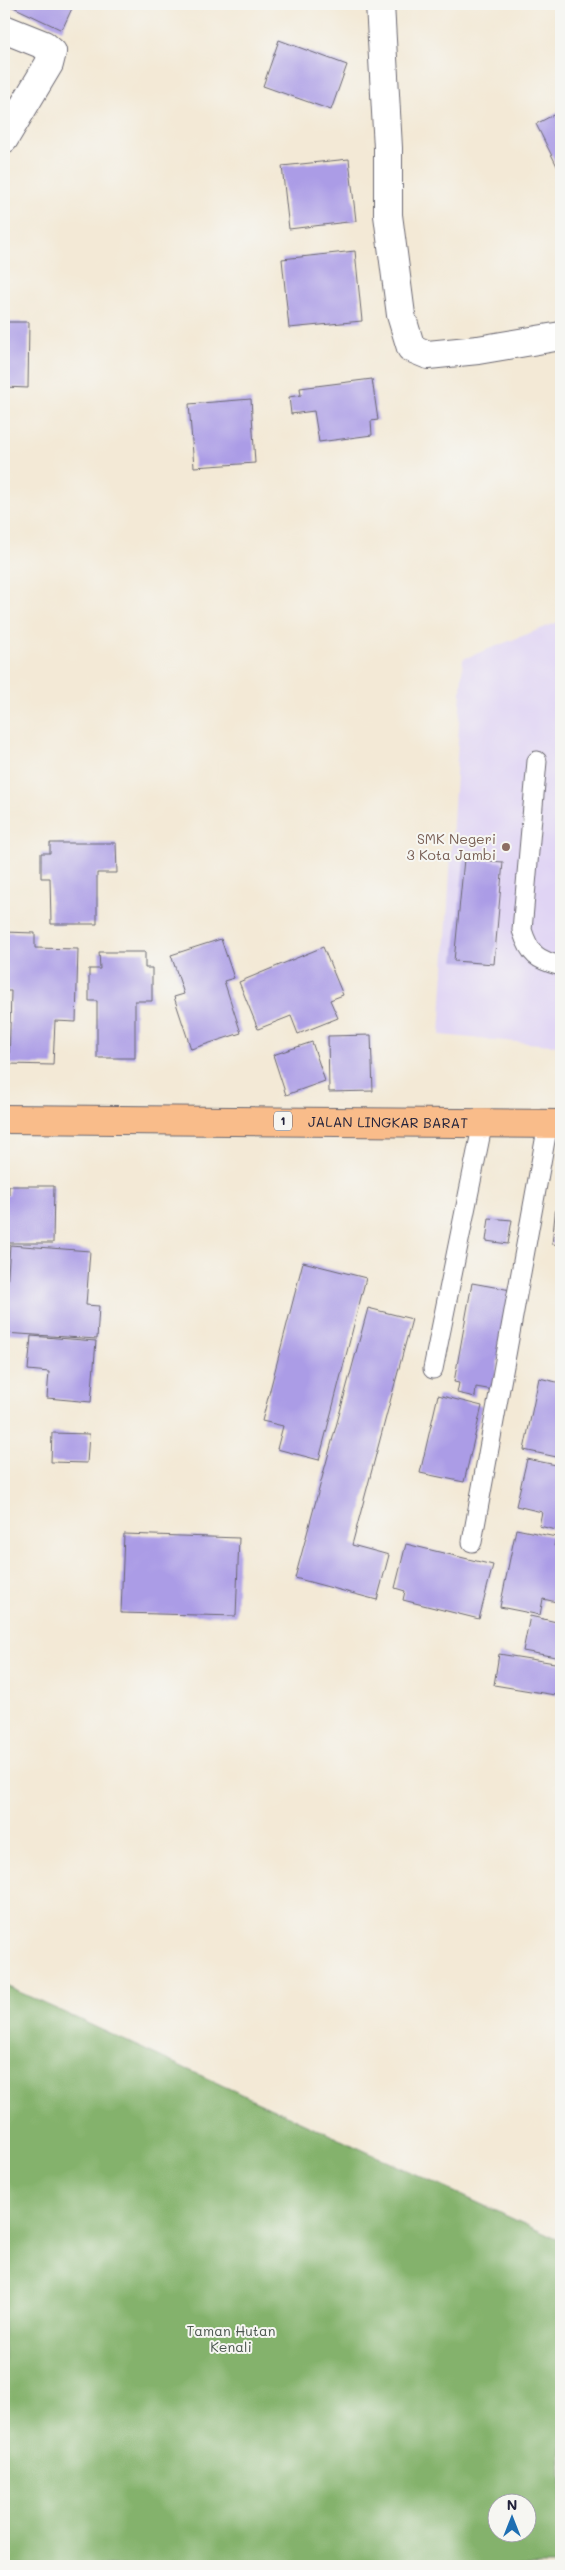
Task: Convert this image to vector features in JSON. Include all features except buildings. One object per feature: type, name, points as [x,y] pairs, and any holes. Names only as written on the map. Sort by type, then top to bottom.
[{"type":"highway","name":"JALAN LINGKAR BARAT","points":[[4,1119],[554,1124]]},
{"type":"street","points":[[380,4],[388,148],[388,215],[401,315],[411,348],[428,355],[478,350],[561,336]]},
{"type":"street","points":[[4,29],[44,45],[52,52],[48,64],[4,138]]},
{"type":"lane","points":[[537,761],[522,930],[528,949],[543,961],[561,966]]},
{"type":"lane","points":[[433,1369],[483,1122]]},
{"type":"lane","points":[[472,1542],[554,1124]]},
{"type":"shaded area","name":"SMK Negeri 3 Kota Jambi","points":[[561,621],[561,1046],[440,1035],[463,659]]},
{"type":"green space","name":"Taman Hutan Kenali","points":[[4,1985],[561,2241],[561,2566],[4,2566]]},
{"type":"place","name":"SMK Negeri 3 Kota Jambi","points":[[506,847]]}]
